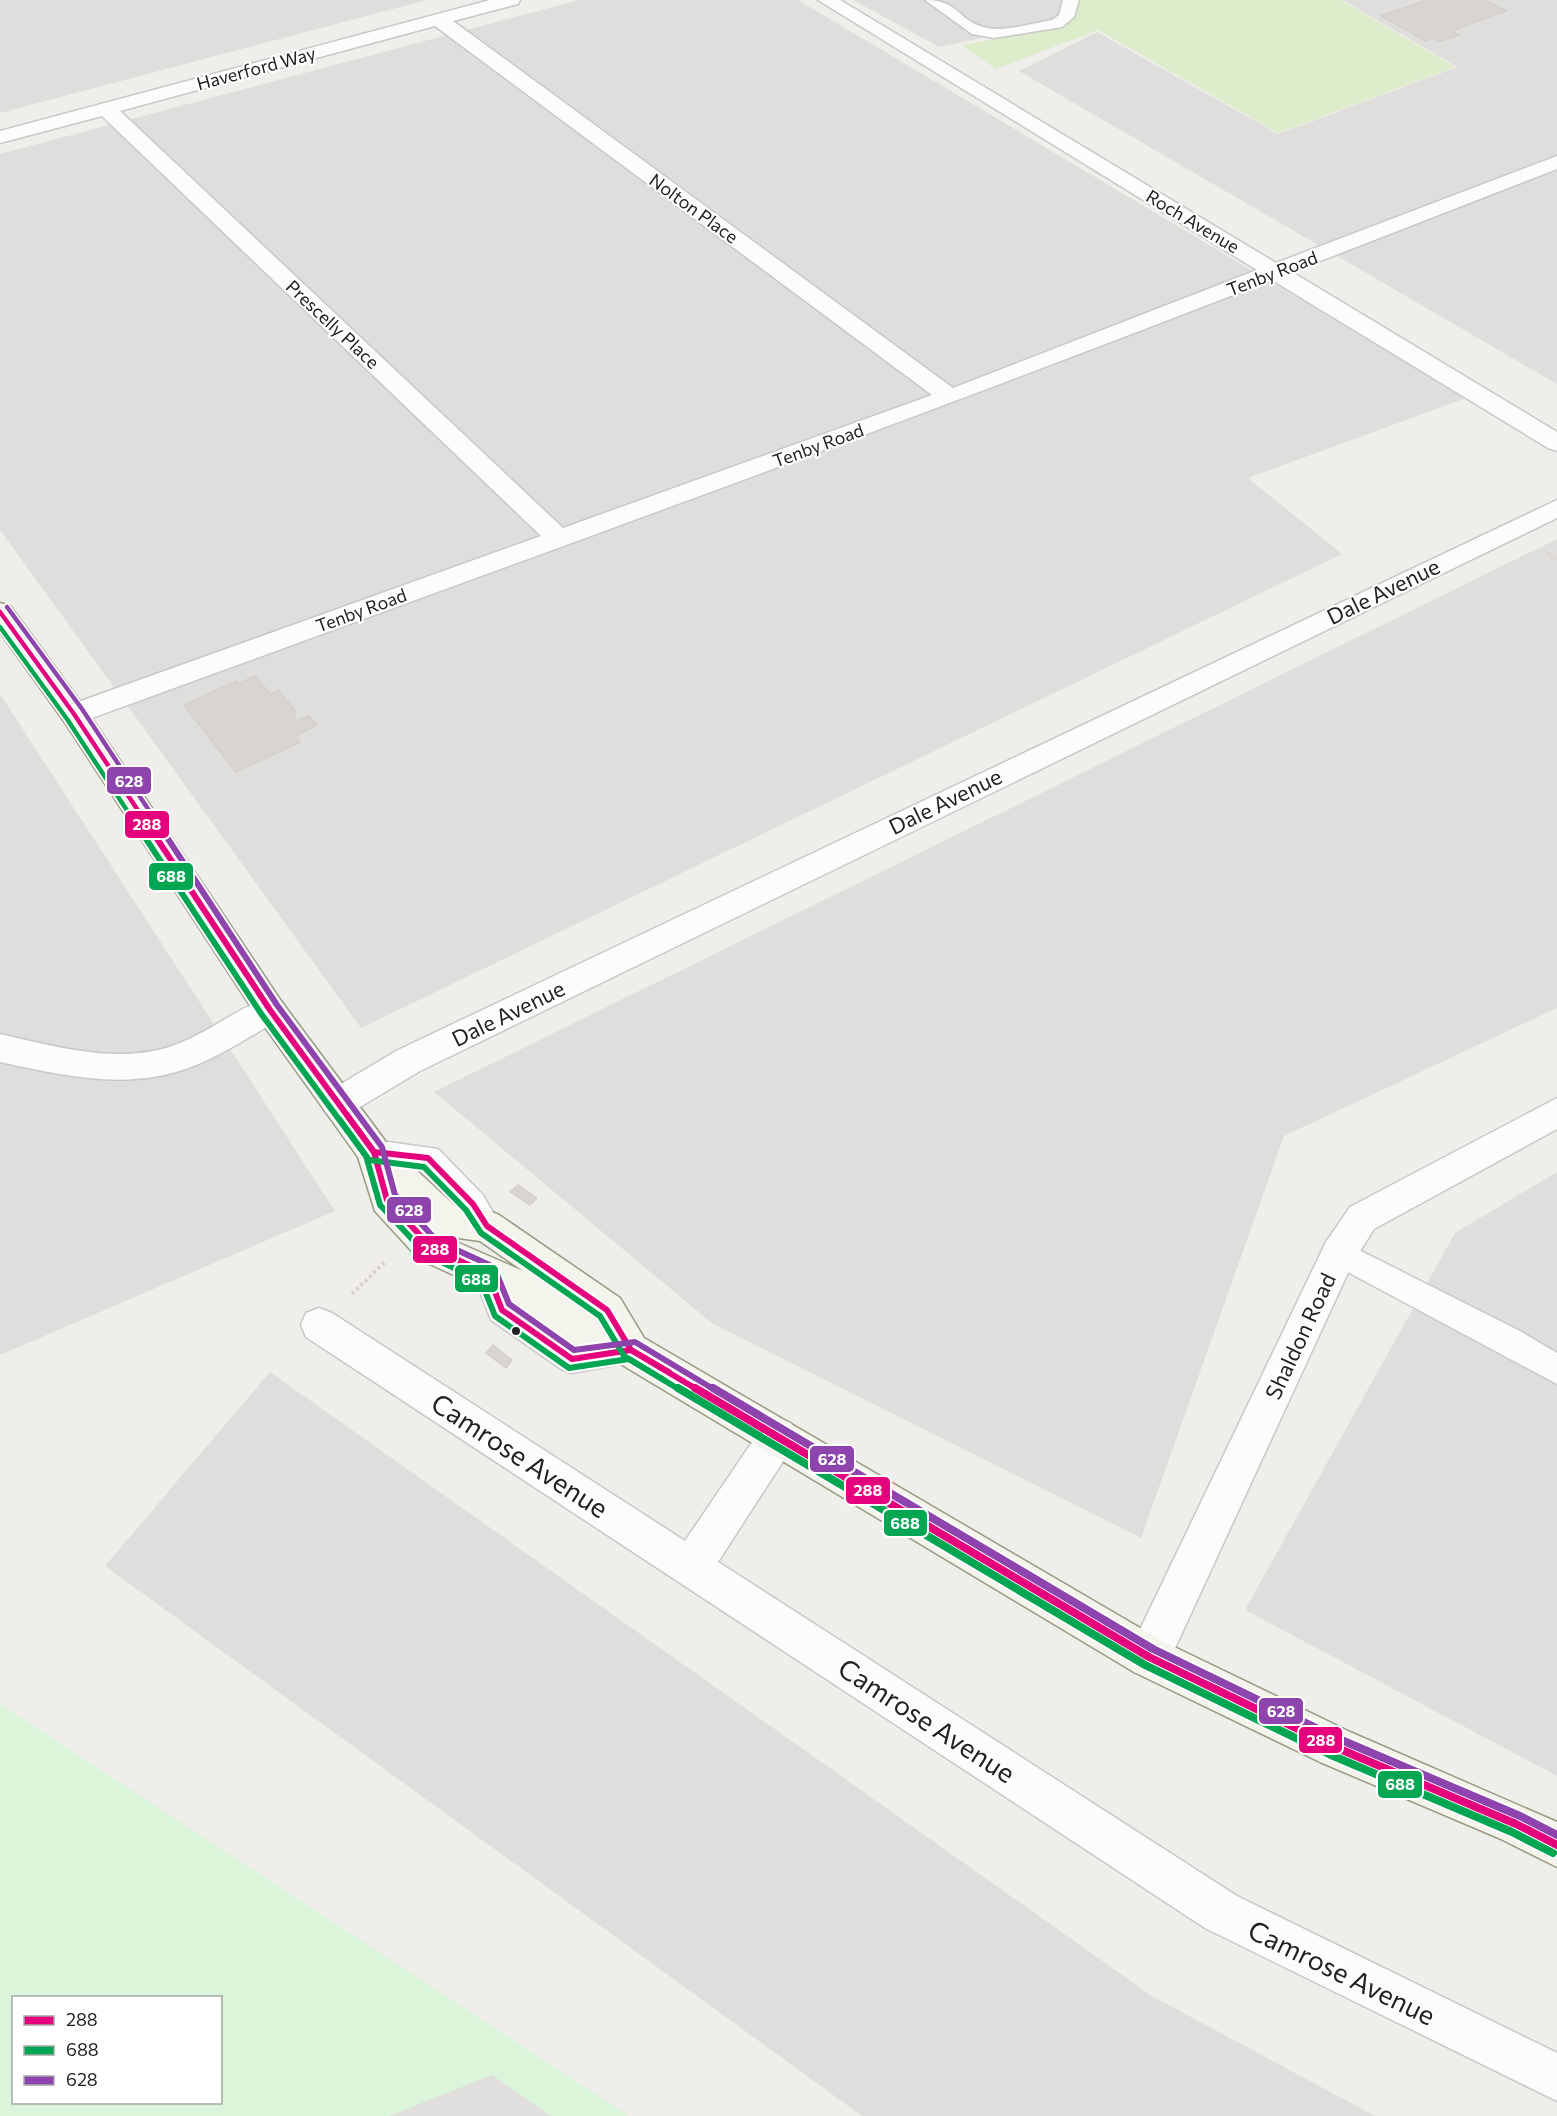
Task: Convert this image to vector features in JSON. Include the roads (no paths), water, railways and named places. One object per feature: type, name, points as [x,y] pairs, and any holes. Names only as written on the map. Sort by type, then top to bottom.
[{"type":"street","name":"Haverford Way","points":[[0,137],[511,0]]},
{"type":"street","name":"Roch Avenue","points":[[827,0],[1557,443]]},
{"type":"street","name":"Nolton Place","points":[[438,19],[950,397]]},
{"type":"street","name":"Prescelly Place","points":[[105,109],[560,539]]},
{"type":"street","name":"Tenby Road","points":[[74,714],[950,397],[1557,162]]},
{"type":"street","name":"Dale Avenue","points":[[338,1103],[408,1061],[1557,508]]},
{"type":"street","points":[[0,612],[74,714],[270,1010],[374,1152],[446,1221],[487,1226],[607,1310],[631,1350]]},
{"type":"street","points":[[0,1048],[84,1063],[134,1068],[174,1059],[270,1010]]},
{"type":"street","name":"Shaldon Road","points":[[1149,1657],[1339,1253],[1362,1218],[1557,1112]]},
{"type":"street","points":[[374,1152],[387,1200],[432,1248],[517,1286],[589,1335],[631,1350],[1149,1657],[1335,1747],[1516,1824],[1557,1845]]},
{"type":"street","name":"Camrose Avenue","points":[[319,1325],[1221,1912],[1557,2078]]},
{"type":"street","points":[[691,1567],[778,1436]]},
{"type":"lane","points":[[933,0],[977,31],[994,33],[1057,24],[1066,16],[1071,0]]},
{"type":"lane","points":[[1339,1253],[1509,1341],[1557,1370]]}]
